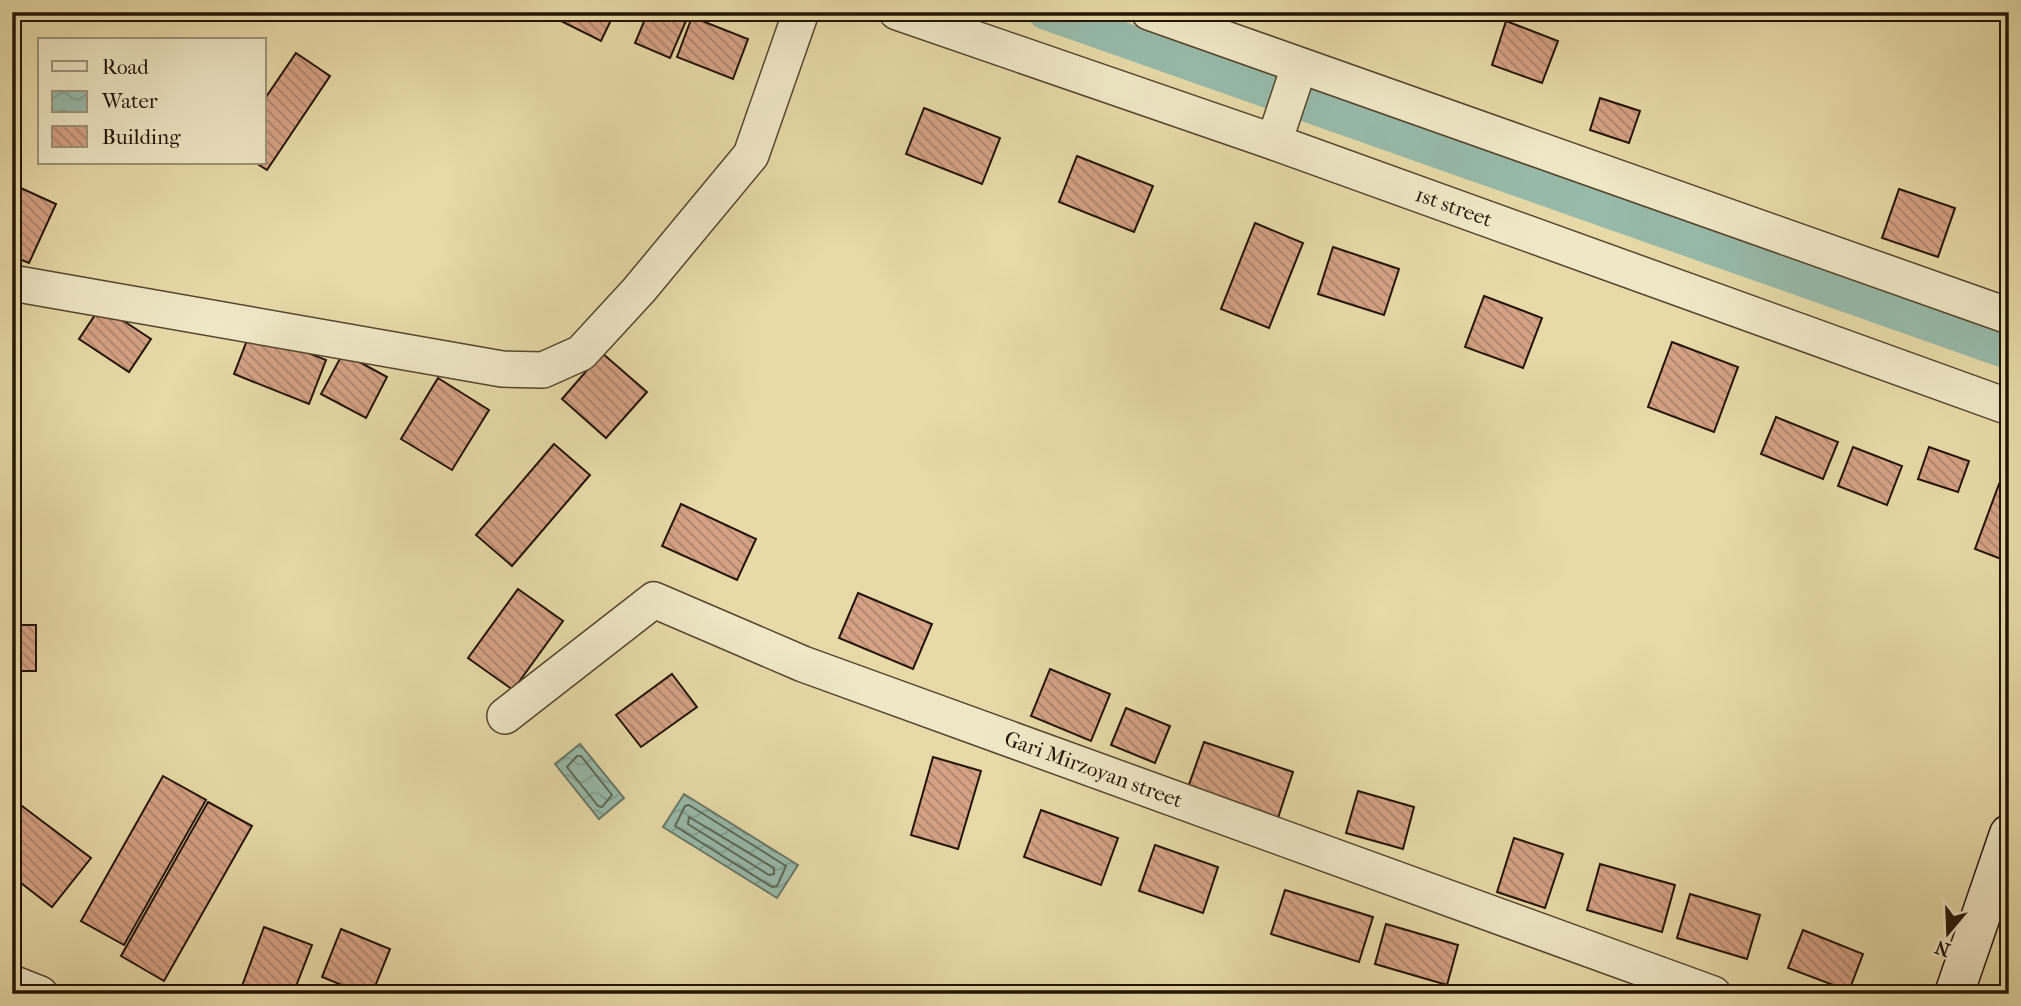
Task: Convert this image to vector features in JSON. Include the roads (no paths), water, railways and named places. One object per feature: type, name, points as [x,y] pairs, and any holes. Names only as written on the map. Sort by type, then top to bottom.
[{"type":"main road","points":[[1954,994],[2009,834]]},
{"type":"street","points":[[12,284],[502,369],[543,370],[581,353],[639,290],[751,155],[802,12]]},
{"type":"street","name":"1st street","points":[[897,12],[1274,142],[2009,407]]},
{"type":"street","points":[[1149,12],[1298,67],[2009,316]]},
{"type":"street","points":[[1274,142],[1298,67]]},
{"type":"street","name":"Gari Mirzoyan street","points":[[505,716],[654,600],[803,664],[1713,994]]},
{"type":"street","points":[[12,983],[40,994]]},
{"type":"water","points":[[580,744],[624,798],[599,819],[555,764]]},
{"type":"water","points":[[684,794],[798,865],[777,898],[663,827]]},
{"type":"waterway","points":[[1045,12],[2009,352]]}]
